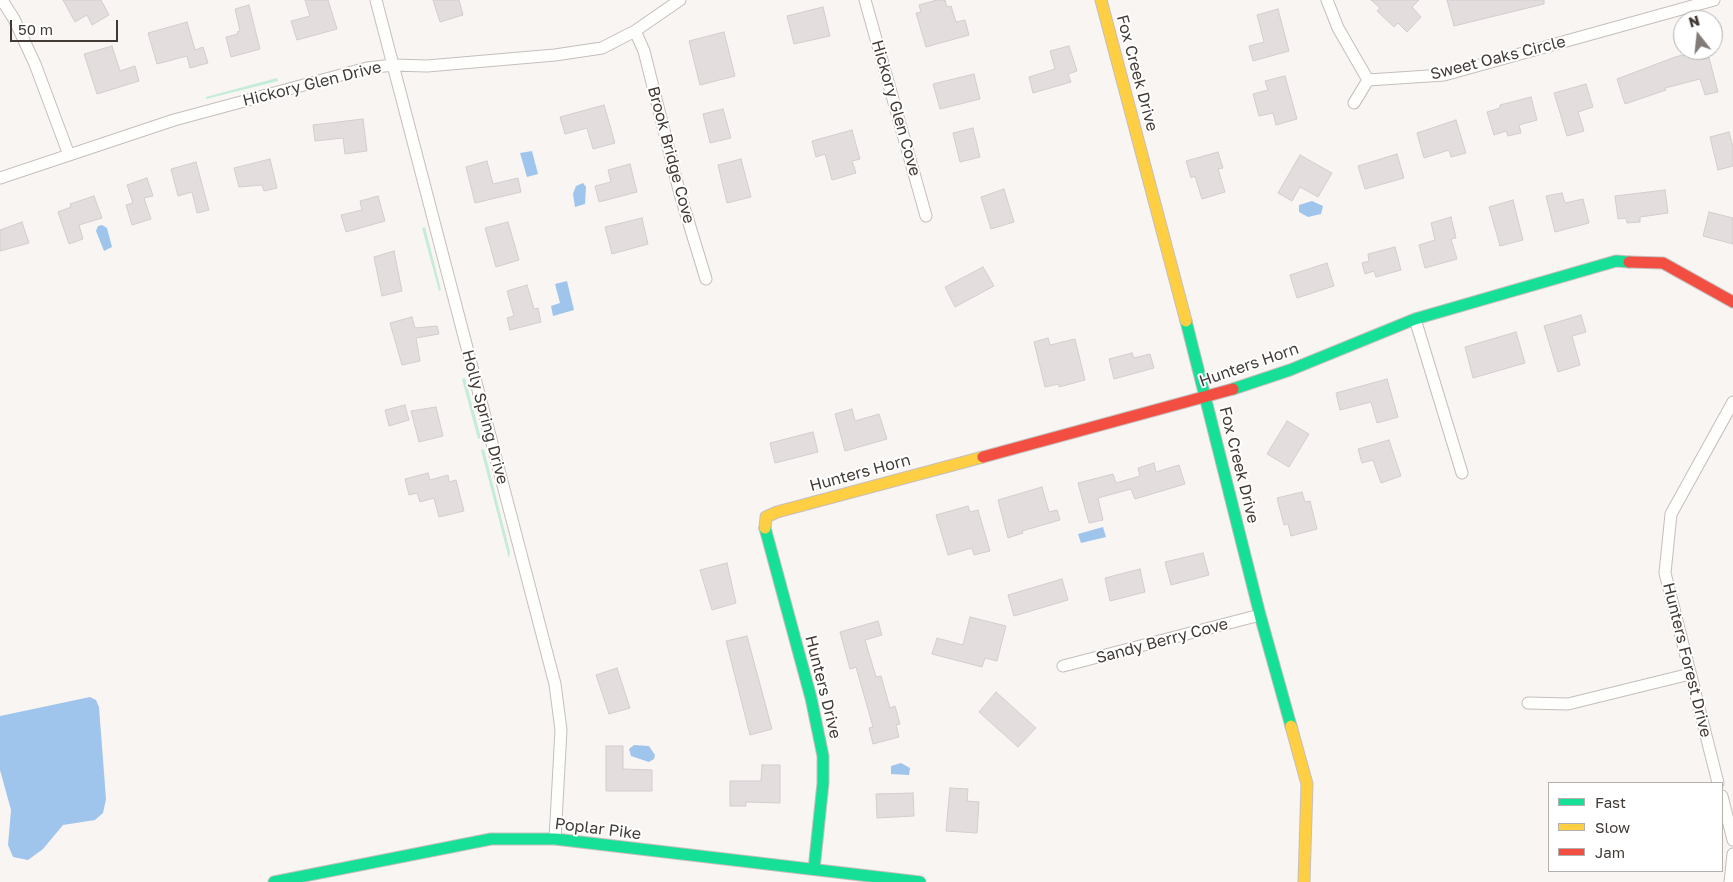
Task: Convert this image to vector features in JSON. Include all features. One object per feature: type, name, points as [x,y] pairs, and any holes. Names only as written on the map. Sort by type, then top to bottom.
[{"type":"street","points":[[2,0],[14,19],[35,64],[69,155]]},
{"type":"street","name":"Holly Spring Drive","points":[[376,0],[555,684],[561,730],[554,839]]},
{"type":"street","name":"Hickory Glen Drive","points":[[0,178],[205,111],[366,68],[427,66],[575,54],[602,48],[635,31],[680,0]]},
{"type":"street","name":"Hickory Glen Cove","points":[[865,0],[926,216]]},
{"type":"street","name":"Fox Creek Drive","points":[[1101,0],[1206,398],[1260,615],[1307,784],[1304,882]]},
{"type":"street","points":[[1326,0],[1338,28],[1368,80],[1354,103]]},
{"type":"street","name":"Sweet Oaks Circle","points":[[1368,80],[1444,75],[1714,0]]},
{"type":"street","name":"Brook Bridge Cove","points":[[635,31],[644,51],[680,194],[706,279]]},
{"type":"street","name":"Hunters Horn","points":[[766,517],[777,512],[1206,398],[1290,370],[1415,319],[1616,261],[1663,263],[1733,302]]},
{"type":"street","points":[[1415,319],[1462,473]]},
{"type":"street","name":"Hunters Forest Drive","points":[[1718,782],[1665,573],[1671,514],[1733,402]]},
{"type":"street","name":"Hunters Drive","points":[[766,517],[764,533],[811,698],[823,756],[823,783],[814,869]]},
{"type":"street","name":"Sandy Berry Cove","points":[[1063,666],[1260,615]]},
{"type":"street","points":[[1528,703],[1568,704],[1690,674]]},
{"type":"street","points":[[1723,800],[1733,840]]},
{"type":"street","name":"Poplar Pike","points":[[274,882],[491,839],[554,839],[920,882]]},
{"type":"street","points":[[1730,882],[1733,854]]},
{"type":"green space","points":[[277,78],[278,81],[206,99],[206,97]]},
{"type":"green space","points":[[425,227],[441,290],[439,291],[422,228]]},
{"type":"green space","points":[[465,378],[481,438],[478,439],[462,379]]},
{"type":"green space","points":[[484,449],[510,552],[509,559],[481,450]]},
{"type":"water","points":[[532,151],[538,174],[527,177],[520,153]]},
{"type":"water","points":[[583,183],[586,187],[585,204],[575,207],[573,194],[576,186]]},
{"type":"water","points":[[1312,201],[1323,206],[1321,214],[1308,217],[1299,212],[1299,205]]},
{"type":"water","points":[[102,225],[107,228],[112,247],[104,251],[96,231],[98,226]]},
{"type":"water","points":[[567,281],[574,310],[553,316],[551,306],[560,303],[555,284]]},
{"type":"water","points":[[1103,527],[1106,537],[1081,543],[1078,534]]},
{"type":"water","points":[[90,697],[96,700],[99,707],[106,799],[103,813],[95,820],[63,825],[43,849],[28,860],[13,857],[8,845],[11,810],[0,770],[0,716]]},
{"type":"water","points":[[634,745],[649,746],[655,755],[654,759],[649,762],[631,756],[629,749]]},
{"type":"water","points":[[901,763],[910,768],[909,775],[891,774],[891,766]]},
{"type":"building","points":[[63,0],[101,0],[109,15],[92,25],[87,15],[75,22]]},
{"type":"building","points":[[305,0],[328,0],[337,29],[297,40],[291,21],[310,16]]},
{"type":"building","points":[[433,0],[459,0],[463,15],[440,22]]},
{"type":"building","points":[[937,0],[945,0],[947,7],[951,6],[956,22],[965,20],[969,35],[926,47],[916,13],[921,12],[919,5]]},
{"type":"building","points":[[1371,0],[1419,0],[1412,7],[1421,17],[1407,32],[1398,23],[1394,27],[1377,11],[1380,8]]},
{"type":"building","points":[[1447,0],[1544,0],[1544,4],[1454,26]]},
{"type":"building","points":[[249,5],[260,49],[231,57],[226,37],[238,34],[237,32],[240,31],[235,9]]},
{"type":"building","points":[[823,7],[830,36],[794,44],[787,16]]},
{"type":"building","points":[[1278,9],[1289,51],[1253,61],[1249,46],[1264,42],[1257,15]]},
{"type":"building","points":[[187,22],[195,50],[203,47],[208,63],[190,68],[187,56],[157,64],[148,33]]},
{"type":"building","points":[[724,32],[735,76],[700,85],[689,41]]},
{"type":"building","points":[[112,46],[120,71],[135,66],[139,81],[97,94],[84,54]]},
{"type":"building","points":[[1069,46],[1077,71],[1068,74],[1071,82],[1033,93],[1029,77],[1055,69],[1050,51]]},
{"type":"building","points":[[1673,58],[1673,60],[1710,60],[1718,92],[1705,95],[1700,79],[1665,88],[1666,90],[1625,104],[1617,79]]},
{"type":"building","points":[[974,74],[980,99],[940,109],[933,84]]},
{"type":"building","points":[[1285,76],[1297,119],[1276,125],[1273,113],[1259,116],[1253,94],[1268,90],[1265,81]]},
{"type":"building","points":[[1586,84],[1593,107],[1578,112],[1584,131],[1567,136],[1554,93]]},
{"type":"building","points":[[1531,97],[1537,120],[1519,125],[1521,133],[1508,136],[1506,131],[1494,135],[1487,112],[1500,108],[1500,105]]},
{"type":"building","points":[[604,105],[615,143],[593,149],[587,128],[565,134],[560,117]]},
{"type":"building","points":[[723,109],[731,138],[710,143],[703,114]]},
{"type":"building","points":[[363,119],[367,151],[345,154],[343,138],[315,141],[313,125]]},
{"type":"building","points":[[1456,120],[1466,153],[1451,157],[1449,150],[1424,158],[1417,133]]},
{"type":"building","points":[[973,128],[980,157],[960,162],[953,133]]},
{"type":"building","points":[[852,130],[860,159],[852,161],[856,173],[832,180],[825,154],[816,157],[812,141]]},
{"type":"building","points":[[1729,132],[1733,147],[1733,166],[1718,170],[1710,137]]},
{"type":"building","points":[[1218,152],[1223,168],[1218,169],[1225,192],[1202,199],[1195,176],[1191,178],[1186,161]]},
{"type":"building","points":[[1397,154],[1404,178],[1365,189],[1358,166]]},
{"type":"building","points":[[1300,155],[1332,173],[1318,197],[1300,187],[1292,201],[1278,193]]},
{"type":"building","points":[[270,159],[277,188],[264,191],[262,185],[239,187],[234,168]]},
{"type":"building","points":[[741,159],[751,197],[727,203],[718,165]]},
{"type":"building","points":[[487,161],[493,184],[518,178],[521,192],[475,203],[466,167]]},
{"type":"building","points":[[196,162],[209,210],[197,213],[192,192],[178,196],[171,169]]},
{"type":"building","points":[[630,164],[637,192],[599,202],[595,186],[611,182],[608,170]]},
{"type":"building","points":[[147,178],[153,196],[144,198],[151,219],[132,225],[126,205],[133,203],[127,185]]},
{"type":"building","points":[[1004,189],[1014,222],[991,229],[981,197]]},
{"type":"building","points":[[1665,190],[1668,213],[1640,217],[1640,222],[1627,223],[1626,218],[1618,219],[1615,196]]},
{"type":"building","points":[[1562,193],[1565,203],[1583,199],[1589,223],[1555,232],[1546,196]]},
{"type":"building","points":[[94,196],[102,218],[79,225],[83,239],[69,244],[58,212],[71,207],[70,204]]},
{"type":"building","points":[[378,196],[385,221],[346,232],[341,215],[362,210],[360,201]]},
{"type":"building","points":[[1513,200],[1523,240],[1500,246],[1489,207]]},
{"type":"building","points":[[1709,212],[1733,218],[1733,244],[1703,236]]},
{"type":"building","points":[[1451,217],[1456,238],[1451,239],[1457,259],[1425,268],[1419,245],[1435,240],[1431,223]]},
{"type":"building","points":[[642,218],[648,244],[612,254],[605,227]]},
{"type":"building","points":[[22,222],[29,243],[0,251],[0,230]]},
{"type":"building","points":[[508,222],[519,260],[496,267],[485,228]]},
{"type":"building","points":[[1395,247],[1401,270],[1376,277],[1374,271],[1365,274],[1362,263],[1369,261],[1368,254]]},
{"type":"building","points":[[394,251],[402,291],[382,296],[374,257]]},
{"type":"building","points":[[1327,263],[1334,286],[1297,298],[1290,275]]},
{"type":"building","points":[[983,267],[994,286],[955,307],[945,287]]},
{"type":"building","points":[[527,285],[534,309],[538,308],[541,322],[510,330],[507,318],[514,316],[507,291]]},
{"type":"building","points":[[1581,315],[1586,332],[1572,336],[1580,365],[1558,372],[1544,326]]},
{"type":"building","points":[[412,317],[415,328],[437,326],[439,334],[416,338],[420,361],[402,365],[390,323]]},
{"type":"building","points":[[1516,332],[1525,363],[1473,378],[1465,347]]},
{"type":"building","points":[[1048,338],[1050,345],[1075,339],[1085,380],[1059,387],[1059,384],[1045,387],[1034,342]]},
{"type":"building","points":[[1132,353],[1134,358],[1150,354],[1154,368],[1114,379],[1109,359]]},
{"type":"building","points":[[1387,379],[1398,417],[1377,423],[1371,402],[1340,410],[1336,393]]},
{"type":"building","points":[[405,405],[409,420],[389,426],[385,410]]},
{"type":"building","points":[[436,407],[443,436],[419,442],[411,411]]},
{"type":"building","points":[[852,409],[855,421],[879,414],[887,439],[845,451],[835,414]]},
{"type":"building","points":[[1287,421],[1309,434],[1289,467],[1267,454]]},
{"type":"building","points":[[813,432],[818,452],[775,463],[770,443]]},
{"type":"building","points":[[1389,440],[1401,476],[1381,483],[1373,460],[1362,463],[1358,449]]},
{"type":"building","points":[[1154,463],[1156,472],[1179,465],[1185,484],[1135,499],[1131,489],[1098,498],[1103,520],[1089,523],[1078,483],[1113,474],[1116,483],[1140,476],[1138,468]]},
{"type":"building","points":[[428,473],[430,480],[448,475],[449,482],[456,480],[464,511],[439,517],[434,498],[420,502],[417,493],[409,495],[405,479]]},
{"type":"building","points":[[1042,487],[1049,512],[1057,510],[1060,520],[1022,531],[1023,533],[1008,538],[998,500]]},
{"type":"building","points":[[1302,492],[1305,502],[1310,501],[1317,529],[1291,536],[1288,524],[1284,525],[1277,498]]},
{"type":"building","points":[[968,506],[970,512],[978,510],[990,551],[974,555],[972,548],[948,555],[936,515]]},
{"type":"building","points":[[1203,553],[1209,575],[1171,585],[1165,562]]},
{"type":"building","points":[[727,563],[736,603],[712,610],[700,570]]},
{"type":"building","points":[[1140,569],[1145,592],[1110,601],[1105,578]]},
{"type":"building","points":[[1062,579],[1068,600],[1014,616],[1008,595]]},
{"type":"building","points":[[970,617],[1006,626],[997,661],[985,658],[982,667],[932,654],[937,638],[963,645]]},
{"type":"building","points":[[878,621],[882,635],[865,640],[876,677],[881,676],[890,708],[895,706],[900,724],[896,725],[899,737],[873,744],[869,728],[873,727],[856,667],[850,669],[840,632]]},
{"type":"building","points":[[747,636],[772,729],[750,735],[726,641]]},
{"type":"building","points":[[617,668],[630,708],[609,714],[596,675]]},
{"type":"building","points":[[996,692],[1036,728],[1018,747],[979,712]]},
{"type":"building","points":[[606,746],[623,746],[623,769],[652,770],[652,791],[606,791]]},
{"type":"building","points":[[762,765],[780,765],[780,803],[746,802],[746,806],[730,806],[730,781],[761,781]]},
{"type":"building","points":[[950,788],[968,789],[967,801],[979,802],[977,833],[946,831]]},
{"type":"building","points":[[913,793],[914,816],[877,818],[876,794]]},
{"type":"traffic: fast","points":[[1233,389],[1290,370],[1415,319],[1616,261],[1629,262]]},
{"type":"traffic: fast","points":[[1186,321],[1260,615],[1291,726]]},
{"type":"traffic: fast","points":[[765,528],[811,698],[823,756],[823,783],[814,869]]},
{"type":"traffic: fast","points":[[274,882],[491,839],[555,839],[920,882]]},
{"type":"traffic: slow","points":[[1101,0],[1186,321]]},
{"type":"traffic: slow","points":[[765,528],[766,517],[777,512],[983,457]]},
{"type":"traffic: slow","points":[[1291,726],[1307,784],[1304,882]]},
{"type":"traffic: jam","points":[[1629,262],[1663,263],[1733,302]]},
{"type":"traffic: jam","points":[[983,457],[1233,389]]}]
